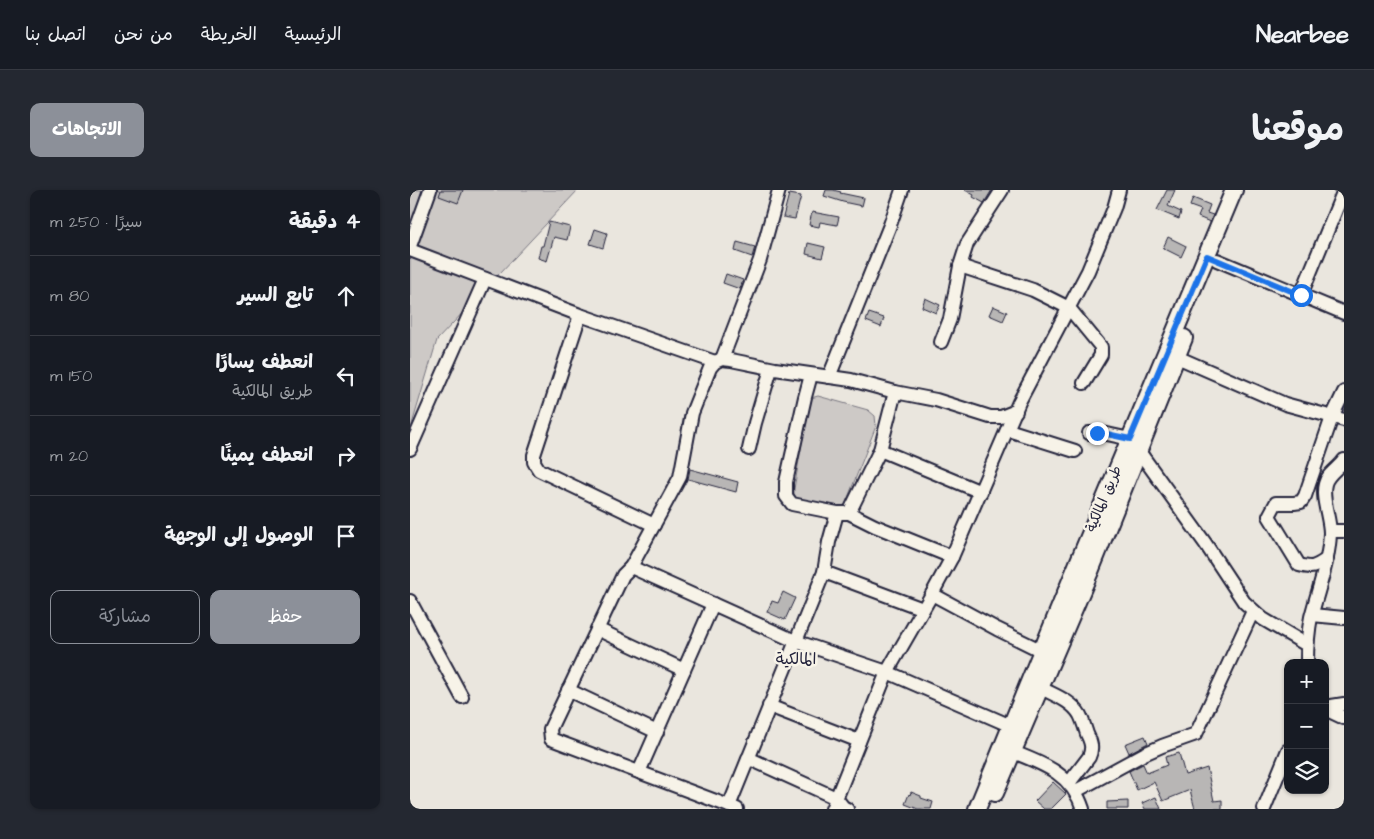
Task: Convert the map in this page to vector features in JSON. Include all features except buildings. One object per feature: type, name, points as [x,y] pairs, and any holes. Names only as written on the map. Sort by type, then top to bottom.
[{"type":"main road","name":"طريق المالكية","points":[[1212,258],[1234,190]]},
{"type":"main road","name":"طريق المالكية","points":[[989,809],[1041,688],[1084,566],[1179,336],[1212,258],[1246,190]]},
{"type":"main road","name":"طريق المالكية","points":[[1134,445],[1177,357],[1179,336]]},
{"type":"main road","name":"طريق المالكية","points":[[977,809],[1042,651],[1084,566]]},
{"type":"street","points":[[410,246],[430,190]]},
{"type":"street","points":[[778,190],[760,260],[718,360],[710,368],[692,413],[680,477],[631,567],[623,575],[550,729],[551,739],[733,807],[748,758],[824,572],[828,542],[880,450],[894,392]]},
{"type":"street","points":[[829,377],[890,226],[902,190]]},
{"type":"street","points":[[941,342],[950,319],[960,266],[967,244],[1002,190]]},
{"type":"street","points":[[834,804],[887,672],[952,557],[1016,411],[1088,271],[1114,208],[1119,190]]},
{"type":"street","points":[[1301,295],[1344,190]]},
{"type":"street","points":[[410,250],[580,315],[718,360],[731,360],[771,369],[851,380],[894,392],[936,400],[990,417],[1001,417],[1016,411]]},
{"type":"street","points":[[1212,258],[1344,313]]},
{"type":"street","points":[[960,266],[1033,290],[1069,308],[1101,347],[1101,355],[1084,383]]},
{"type":"street","points":[[410,449],[485,279]]},
{"type":"street","points":[[580,315],[534,455],[534,462],[539,470],[654,525]]},
{"type":"street","points":[[1177,357],[1284,404],[1338,418]]},
{"type":"street","points":[[749,449],[771,369]]},
{"type":"street","points":[[811,375],[786,482],[786,496],[792,504],[843,513],[952,557]]},
{"type":"street","points":[[1326,559],[1316,566],[1299,565],[1268,516],[1276,504],[1302,502],[1338,418],[1344,392]]},
{"type":"street","points":[[1008,430],[1075,451]]},
{"type":"street","points":[[1090,433],[1107,434],[1134,445],[1205,543],[1244,602],[1274,626],[1307,645]]},
{"type":"street","points":[[880,450],[981,492]]},
{"type":"street","points":[[1307,659],[1307,645],[1312,615],[1326,559],[1330,531],[1324,496],[1324,484],[1344,460]]},
{"type":"street","points":[[1330,531],[1344,532]]},
{"type":"street","points":[[631,567],[795,641],[887,672],[1011,726]]},
{"type":"street","points":[[824,572],[923,609]]},
{"type":"street","points":[[932,594],[1042,651]]},
{"type":"street","points":[[410,601],[462,697]]},
{"type":"street","points":[[639,772],[713,604]]},
{"type":"street","points":[[1072,787],[1162,746],[1196,734],[1253,611]]},
{"type":"street","points":[[1312,615],[1344,618]]},
{"type":"street","points":[[597,629],[684,670]]},
{"type":"street","points":[[1041,688],[1068,702],[1076,710],[1081,716],[1092,745],[1092,753],[1072,787]]},
{"type":"street","points":[[568,690],[657,732]]},
{"type":"street","points":[[1329,707],[1344,704]]},
{"type":"street","points":[[769,706],[859,741]]},
{"type":"street","points":[[1329,710],[1344,718]]},
{"type":"street","points":[[1012,752],[1043,764],[1056,772],[1072,787],[1084,809]]},
{"type":"street","points":[[748,758],[834,804],[847,809]]},
{"type":"street","points":[[1264,809],[1284,760]]},
{"type":"shaded area","points":[[410,190],[578,190],[437,340],[410,431]]},
{"type":"shaded area","points":[[818,396],[868,410],[875,416],[876,426],[845,505],[836,507],[797,499],[794,495],[809,403],[811,398]]},
{"type":"district","name":"المالكية","points":[[796,659]]},
{"type":"route","points":[[1097,433],[1130,439],[1207,256],[1301,295]]}]
